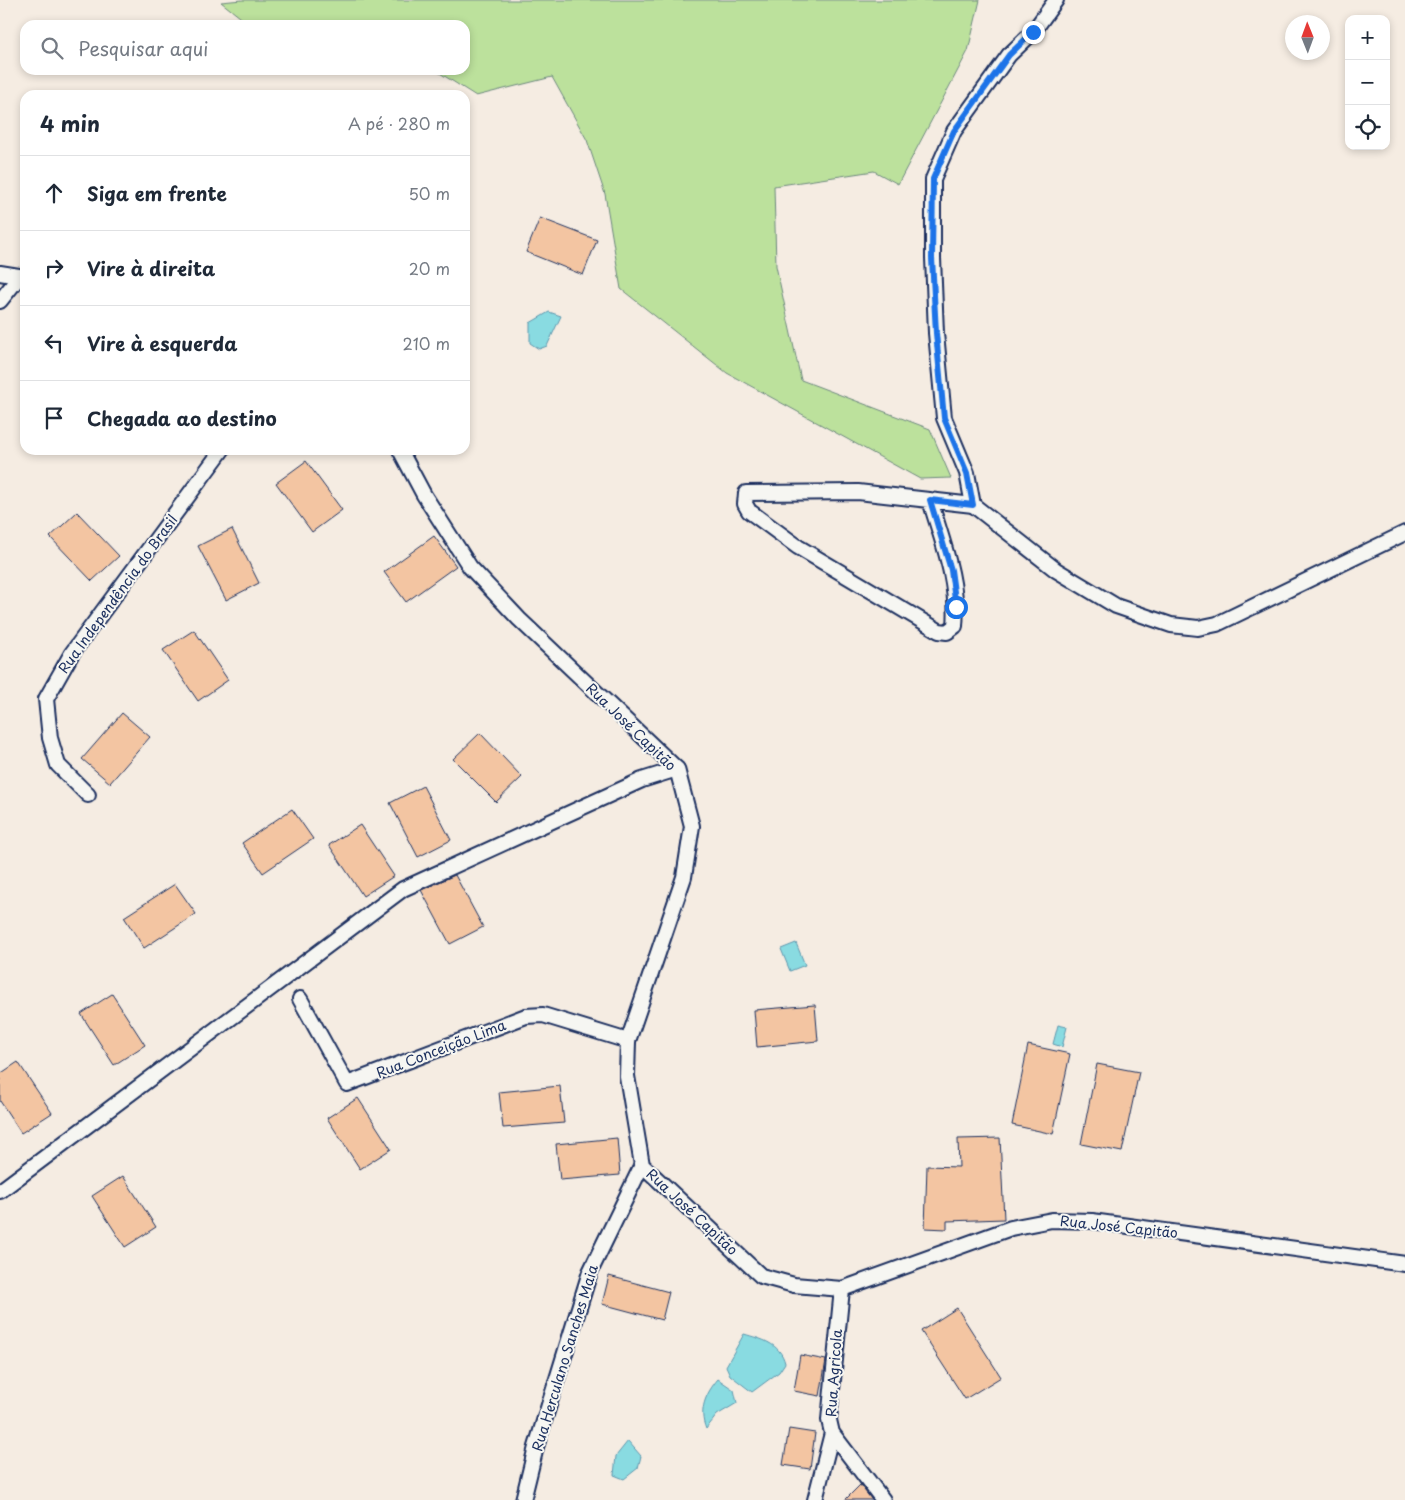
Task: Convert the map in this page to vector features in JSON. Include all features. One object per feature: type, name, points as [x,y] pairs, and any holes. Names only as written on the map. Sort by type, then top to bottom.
[{"type":"street","points":[[973,505],[967,473],[944,418],[935,314],[933,179],[954,131],[1009,55],[1033,32],[1056,0]]},
{"type":"street","points":[[0,273],[20,277]]},
{"type":"street","points":[[0,301],[20,279]]},
{"type":"street","name":"Rua Independência do Brasil","points":[[88,795],[58,765],[50,738],[46,699],[72,653],[218,455]]},
{"type":"street","name":"Rua José Capitão","points":[[403,455],[424,495],[470,568],[519,619],[677,769],[692,826],[684,877],[628,1041],[627,1076],[642,1165],[762,1276],[794,1285],[842,1289],[1011,1228],[1052,1220],[1092,1222],[1405,1264]]},
{"type":"street","points":[[930,500],[951,570],[956,607],[955,626],[948,632],[939,631],[798,547],[749,511],[745,504],[746,493],[858,492],[930,500],[973,505],[1056,570],[1116,606],[1171,624],[1198,628],[1217,624],[1405,533]]},
{"type":"street","points":[[0,1191],[403,889],[642,780],[677,769]]},
{"type":"street","name":"Rua Conceição Lima","points":[[300,999],[347,1084],[526,1016],[543,1015],[628,1041]]},
{"type":"street","name":"Rua Herculano Sanches Maia","points":[[523,1500],[536,1447],[590,1272],[642,1165]]},
{"type":"street","name":"Rua Agricola","points":[[842,1289],[830,1420],[832,1433],[883,1500]]},
{"type":"street","points":[[815,1500],[832,1433]]},
{"type":"green space","points":[[242,0],[980,0],[968,51],[898,184],[874,171],[774,186],[776,266],[801,380],[930,429],[951,478],[920,479],[727,373],[621,289],[605,194],[587,140],[552,77],[476,96],[470,92],[470,90],[467,90],[443,75],[470,75],[470,20],[244,20],[221,2]]},
{"type":"water","points":[[549,312],[561,316],[547,346],[539,349],[530,343],[530,323]]},
{"type":"water","points":[[796,943],[805,965],[790,971],[781,949]]},
{"type":"water","points":[[1058,1025],[1067,1027],[1062,1047],[1053,1044]]},
{"type":"water","points":[[744,1334],[774,1346],[785,1363],[779,1372],[752,1392],[730,1375],[726,1366]]},
{"type":"water","points":[[718,1379],[734,1390],[737,1403],[717,1415],[706,1429],[703,1415],[704,1402]]},
{"type":"water","points":[[628,1441],[641,1456],[638,1468],[624,1479],[614,1475],[616,1456]]},
{"type":"building","points":[[540,218],[597,240],[583,275],[526,252]]},
{"type":"building","points":[[306,461],[342,510],[312,532],[276,483]]},
{"type":"building","points":[[77,512],[119,556],[92,581],[50,537]]},
{"type":"building","points":[[232,529],[259,583],[226,600],[198,546]]},
{"type":"building","points":[[434,536],[456,566],[406,602],[384,572]]},
{"type":"building","points":[[194,630],[228,680],[198,701],[163,650]]},
{"type":"building","points":[[122,713],[150,737],[110,783],[82,759]]},
{"type":"building","points":[[480,733],[522,777],[496,802],[453,759]]},
{"type":"building","points":[[423,786],[451,840],[418,857],[390,803]]},
{"type":"building","points":[[292,809],[313,839],[263,873],[242,843]]},
{"type":"building","points":[[360,825],[394,876],[363,896],[329,845]]},
{"type":"building","points":[[455,875],[483,927],[450,944],[421,890]]},
{"type":"building","points":[[175,884],[196,914],[144,948],[124,917]]},
{"type":"building","points":[[112,994],[145,1045],[114,1065],[81,1014]]},
{"type":"building","points":[[815,1005],[818,1041],[757,1047],[754,1010]]},
{"type":"building","points":[[1028,1045],[1070,1054],[1053,1134],[1012,1125]]},
{"type":"building","points":[[18,1062],[52,1113],[21,1133],[0,1101],[0,1074]]},
{"type":"building","points":[[1097,1064],[1139,1072],[1122,1152],[1081,1144]]},
{"type":"building","points":[[560,1086],[564,1123],[503,1128],[499,1092]]},
{"type":"building","points":[[358,1098],[391,1149],[360,1169],[327,1118]]},
{"type":"building","points":[[617,1138],[620,1175],[560,1180],[556,1144]]},
{"type":"building","points":[[1000,1138],[1004,1219],[947,1221],[947,1229],[925,1228],[927,1166],[959,1167],[958,1139]]},
{"type":"building","points":[[123,1176],[156,1227],[125,1247],[92,1196]]},
{"type":"building","points":[[609,1276],[669,1292],[662,1320],[602,1304]]},
{"type":"building","points":[[957,1308],[1001,1377],[965,1399],[921,1331]]},
{"type":"building","points":[[800,1355],[826,1360],[820,1396],[794,1391]]},
{"type":"building","points":[[789,1429],[815,1433],[810,1469],[783,1465]]},
{"type":"building","points":[[860,1485],[872,1500],[845,1500]]},
{"type":"route","points":[[956,607],[951,570],[930,500],[973,505],[967,473],[944,418],[936,333],[932,258],[933,179],[954,131],[1009,55],[1033,32]]}]
